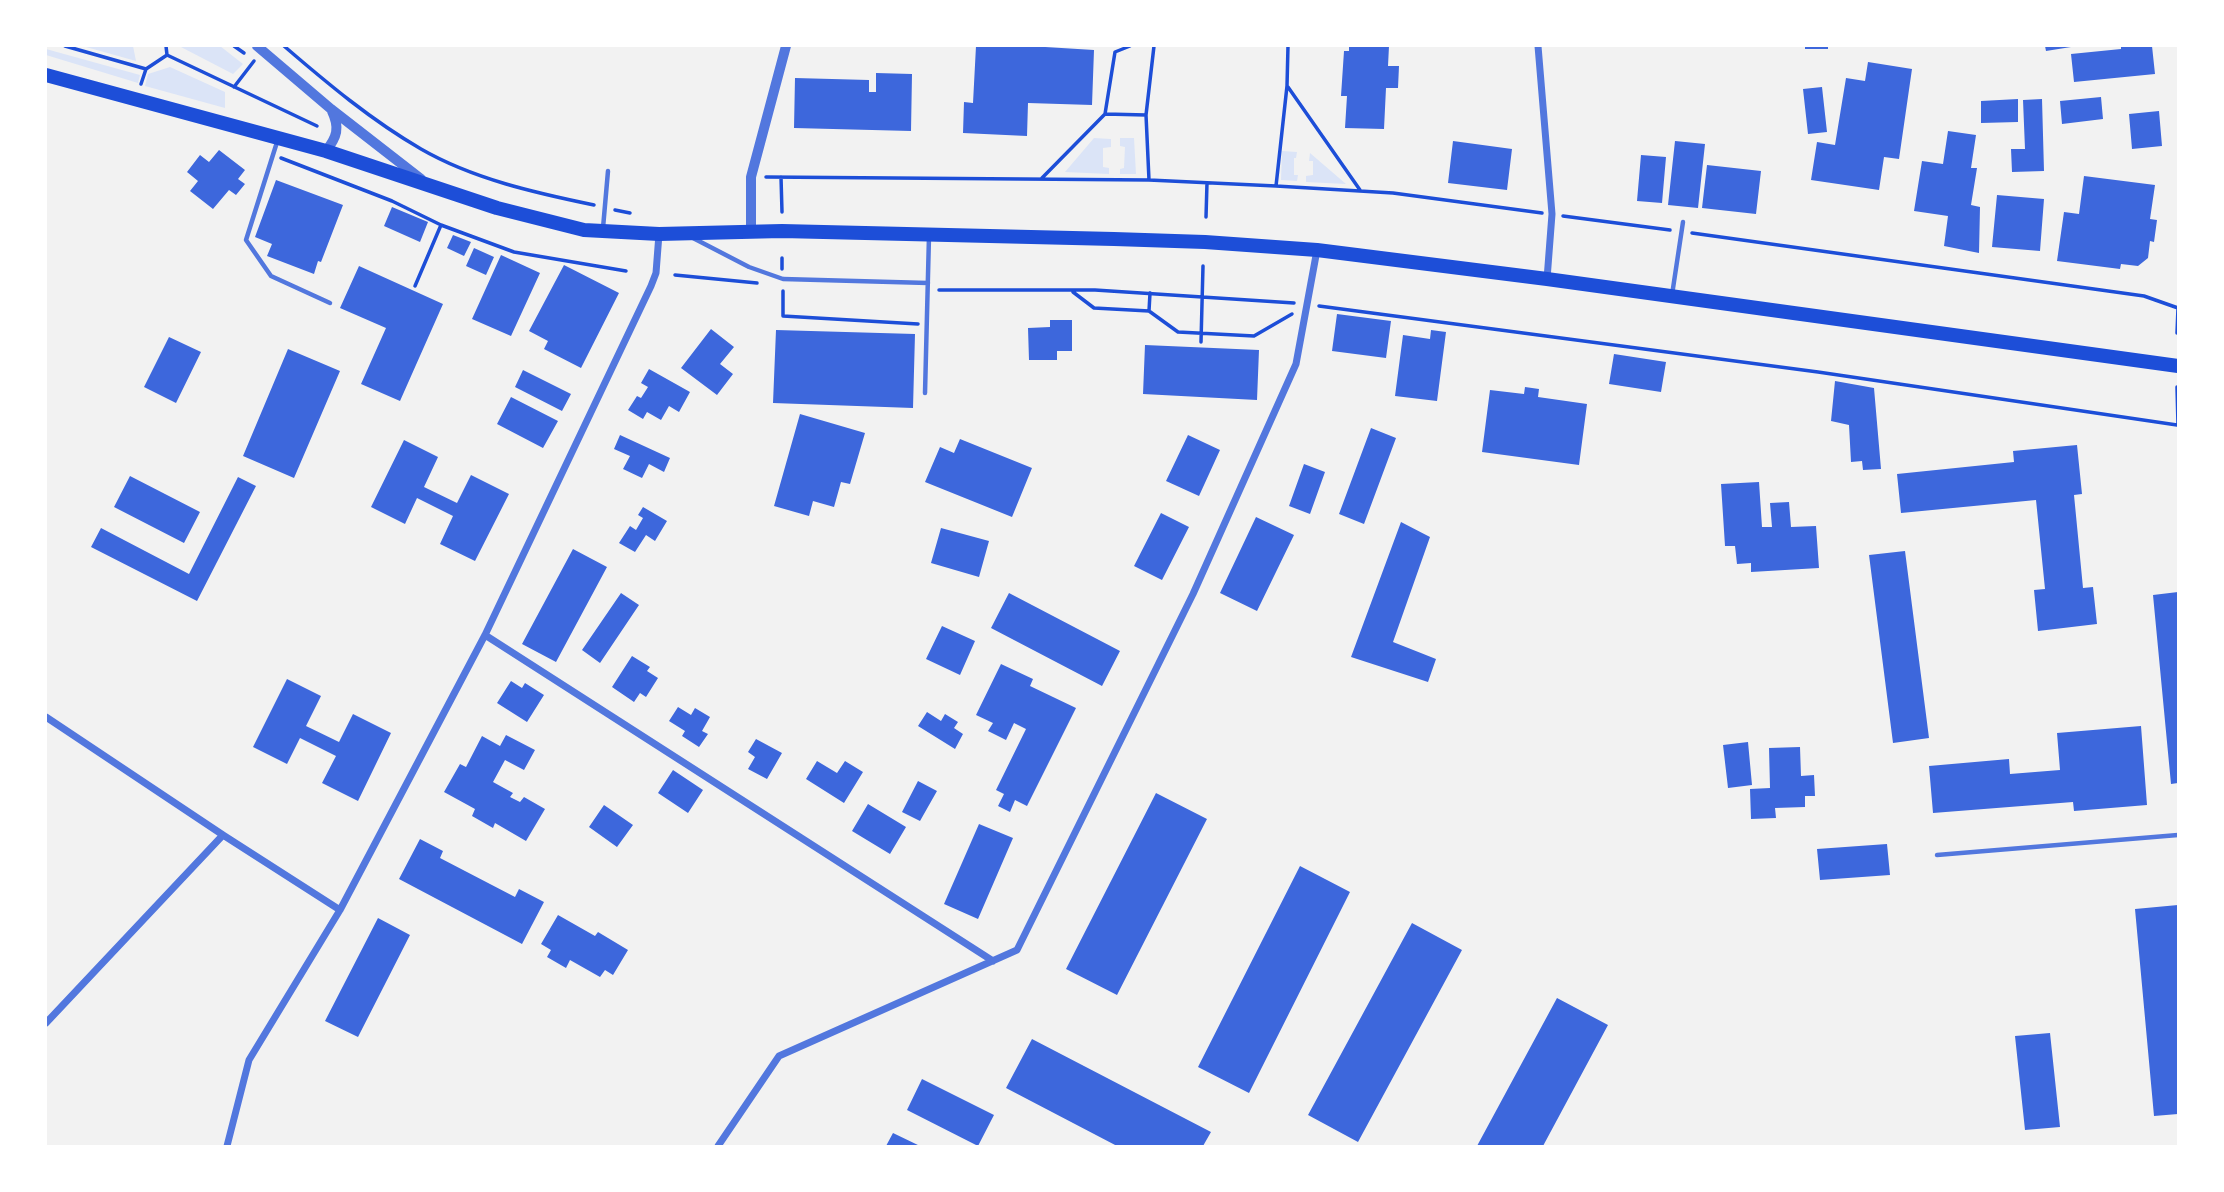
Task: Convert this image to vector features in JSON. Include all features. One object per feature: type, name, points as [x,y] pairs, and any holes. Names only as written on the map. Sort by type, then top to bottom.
[{"type":"highway","points":[[46,75],[327,151],[522,216],[584,230],[659,234],[751,232],[1205,242],[1317,250],[2179,366]]},
{"type":"street","points":[[257,46],[432,188]]},
{"type":"street","points":[[751,232],[751,177],[786,46]]},
{"type":"street","points":[[1538,46],[1552,214],[1547,279]]},
{"type":"street","points":[[327,151],[336,138],[338,129],[331,108]]},
{"type":"street","points":[[227,1146],[249,1060],[340,910],[485,635],[651,286],[656,273],[659,234]]},
{"type":"street","points":[[718,1146],[779,1056],[1017,950],[1193,594],[1296,364],[1317,250]]},
{"type":"street","points":[[485,635],[993,961]]},
{"type":"street","points":[[46,717],[340,910]]},
{"type":"street","points":[[46,1023],[223,835]]},
{"type":"lane","points":[[278,138],[246,240],[271,276],[330,303]]},
{"type":"lane","points":[[603,232],[608,171]]},
{"type":"lane","points":[[1672,296],[1683,222]]},
{"type":"lane","points":[[686,234],[749,267],[783,279],[928,283]]},
{"type":"lane","points":[[925,393],[929,235]]},
{"type":"lane","points":[[1937,855],[2179,835]]},
{"type":"path","points":[[65,46],[146,69]]},
{"type":"path","points":[[166,46],[167,55]]},
{"type":"path","points":[[284,46],[343,97],[422,150],[461,168],[511,185],[630,213]]},
{"type":"path","points":[[1042,178],[1105,114],[1116,46]]},
{"type":"path","points":[[1115,52],[1130,46]]},
{"type":"path","points":[[1149,180],[1146,115],[1154,46]]},
{"type":"path","points":[[1276,186],[1287,86],[1287,46]]},
{"type":"path","points":[[140,88],[146,69],[167,55]]},
{"type":"path","points":[[167,55],[317,126]]},
{"type":"path","points":[[234,87],[254,61]]},
{"type":"path","points":[[1287,86],[1360,190]]},
{"type":"path","points":[[1105,114],[1146,115]]},
{"type":"path","points":[[313,134],[322,118]]},
{"type":"path","points":[[273,155],[304,165],[393,201],[441,225],[514,252],[626,271]]},
{"type":"path","points":[[751,177],[1149,180],[1360,190],[2144,296],[2178,308],[2177,332]]},
{"type":"path","points":[[781,177],[782,212]]},
{"type":"path","points":[[1206,218],[1207,183]]},
{"type":"path","points":[[415,286],[441,225]]},
{"type":"path","points":[[782,258],[783,316],[927,325]]},
{"type":"path","points":[[1201,342],[1203,266]]},
{"type":"path","points":[[675,275],[727,278],[760,284]]},
{"type":"path","points":[[928,290],[1072,290],[1294,303],[1292,314],[1254,336],[1178,332],[1149,310],[1094,308],[1072,290]]},
{"type":"path","points":[[1149,310],[1150,293]]},
{"type":"path","points":[[1307,305],[1818,372],[2178,425],[2177,387]]},
{"type":"shaded area","points":[[133,46],[136,61],[86,47]]},
{"type":"shaded area","points":[[179,46],[220,46],[243,64],[233,74]]},
{"type":"shaded area","points":[[46,49],[140,75],[138,83],[46,55]]},
{"type":"shaded area","points":[[170,67],[225,92],[225,108],[145,86],[148,74]]},
{"type":"shaded area","points":[[1094,138],[1111,139],[1111,147],[1103,148],[1103,167],[1109,168],[1109,174],[1065,172]]},
{"type":"shaded area","points":[[1120,138],[1134,138],[1136,174],[1120,174],[1120,169],[1124,168],[1125,147],[1120,146]]},
{"type":"shaded area","points":[[1282,151],[1297,152],[1294,158],[1294,175],[1298,175],[1297,181],[1281,180]]},
{"type":"shaded area","points":[[1310,153],[1346,184],[1306,182],[1306,176],[1313,175]]},
{"type":"building","points":[[976,46],[1094,50],[1092,105],[1028,103],[1027,136],[963,133],[964,102],[973,103]]},
{"type":"building","points":[[1349,46],[1389,46],[1388,66],[1399,66],[1398,88],[1386,88],[1384,129],[1345,128],[1347,96],[1341,96],[1344,51],[1349,51]]},
{"type":"building","points":[[1805,46],[1828,46],[1828,49],[1805,49]]},
{"type":"building","points":[[2045,46],[2071,46],[2071,47],[2046,51]]},
{"type":"building","points":[[2121,46],[2152,46],[2155,74],[2074,82],[2071,54],[2121,49]]},
{"type":"building","points":[[1868,62],[1912,69],[1899,159],[1884,157],[1879,190],[1811,180],[1817,142],[1835,145],[1846,78],[1865,81]]},
{"type":"building","points":[[876,73],[912,74],[911,131],[794,128],[795,78],[869,80],[869,92],[876,92]]},
{"type":"building","points":[[1822,87],[1827,132],[1808,134],[1803,89]]},
{"type":"building","points":[[2101,97],[2103,119],[2062,124],[2060,101]]},
{"type":"building","points":[[2018,99],[2018,122],[1981,123],[1981,101]]},
{"type":"building","points":[[2042,99],[2044,171],[2012,172],[2011,149],[2025,149],[2023,100]]},
{"type":"building","points":[[2159,111],[2162,146],[2132,149],[2129,114]]},
{"type":"building","points":[[1948,131],[1976,135],[1971,168],[1977,168],[1971,205],[1980,207],[1979,253],[1944,246],[1948,216],[1914,211],[1922,161],[1943,164]]},
{"type":"building","points":[[1453,141],[1512,149],[1507,190],[1448,183]]},
{"type":"building","points":[[1675,141],[1705,144],[1698,208],[1668,205]]},
{"type":"building","points":[[219,150],[245,170],[238,179],[245,184],[236,195],[229,190],[213,209],[190,191],[198,181],[187,172],[200,155],[209,162]]},
{"type":"building","points":[[1641,155],[1666,157],[1662,203],[1637,201]]},
{"type":"building","points":[[1707,165],[1761,171],[1756,214],[1702,208]]},
{"type":"building","points":[[2084,176],[2155,185],[2150,219],[2157,220],[2154,242],[2150,241],[2148,258],[2138,266],[2121,264],[2120,269],[2057,261],[2064,212],[2079,214]]},
{"type":"building","points":[[276,180],[343,205],[314,274],[267,256],[272,244],[255,237]]},
{"type":"building","points":[[1997,195],[2044,199],[2040,251],[1992,247]]},
{"type":"building","points":[[392,207],[428,222],[420,242],[384,226]]},
{"type":"building","points":[[453,235],[471,242],[464,256],[447,248]]},
{"type":"building","points":[[474,248],[494,257],[486,275],[466,266]]},
{"type":"building","points":[[501,255],[540,273],[511,336],[472,319]]},
{"type":"building","points":[[564,265],[619,293],[581,368],[544,349],[548,341],[529,331]]},
{"type":"building","points":[[359,266],[443,304],[400,401],[361,384],[386,328],[340,308]]},
{"type":"building","points":[[1337,314],[1391,321],[1386,358],[1332,351]]},
{"type":"building","points":[[1050,320],[1072,320],[1072,351],[1057,351],[1057,360],[1029,360],[1028,328],[1050,327]]},
{"type":"building","points":[[711,329],[734,347],[720,364],[733,374],[717,395],[681,368]]},
{"type":"building","points":[[776,330],[915,334],[913,408],[773,403]]},
{"type":"building","points":[[1431,330],[1446,332],[1437,401],[1395,396],[1403,335],[1430,339]]},
{"type":"building","points":[[169,337],[201,352],[176,403],[144,387]]},
{"type":"building","points":[[1145,345],[1259,350],[1257,400],[1143,394]]},
{"type":"building","points":[[288,349],[340,371],[294,478],[243,456]]},
{"type":"building","points":[[1614,354],[1666,362],[1661,392],[1609,384]]},
{"type":"building","points":[[649,369],[690,392],[679,412],[669,406],[661,420],[647,412],[643,419],[628,410],[637,396],[641,398],[648,387],[641,383]]},
{"type":"building","points":[[523,370],[571,394],[562,411],[515,387]]},
{"type":"building","points":[[1835,381],[1874,388],[1881,469],[1863,470],[1862,461],[1851,462],[1849,425],[1831,421]]},
{"type":"building","points":[[1525,387],[1539,389],[1538,397],[1587,404],[1579,465],[1482,452],[1490,390],[1524,394]]},
{"type":"building","points":[[511,397],[558,421],[543,448],[497,424]]},
{"type":"building","points":[[800,414],[865,433],[850,484],[841,482],[834,507],[813,501],[809,516],[774,506]]},
{"type":"building","points":[[1371,428],[1396,438],[1364,524],[1339,514]]},
{"type":"building","points":[[620,435],[670,458],[664,472],[649,464],[642,478],[623,469],[630,456],[614,449]]},
{"type":"building","points":[[1188,435],[1220,450],[1199,496],[1166,481]]},
{"type":"building","points":[[960,439],[1032,468],[1012,517],[925,482],[940,447],[954,453]]},
{"type":"building","points":[[404,440],[438,457],[424,487],[457,503],[471,475],[509,494],[475,561],[440,544],[453,516],[417,498],[405,524],[371,507]]},
{"type":"building","points":[[2077,445],[2082,494],[2074,495],[2083,588],[2093,587],[2097,624],[2038,631],[2034,590],[2045,589],[2036,500],[1901,513],[1897,474],[2014,462],[2013,451]]},
{"type":"building","points":[[1304,464],[1325,472],[1310,514],[1289,506]]},
{"type":"building","points":[[130,476],[200,512],[184,543],[114,507]]},
{"type":"building","points":[[238,477],[256,486],[197,601],[91,547],[101,528],[189,574]]},
{"type":"building","points":[[1759,482],[1762,527],[1772,527],[1770,503],[1789,502],[1791,527],[1816,526],[1819,568],[1751,572],[1751,563],[1737,564],[1735,546],[1725,546],[1721,484]]},
{"type":"building","points":[[643,507],[667,521],[655,541],[646,535],[635,552],[619,543],[630,526],[636,530],[643,518],[638,515]]},
{"type":"building","points":[[1161,513],[1189,527],[1162,580],[1134,566]]},
{"type":"building","points":[[1256,517],[1294,535],[1257,611],[1220,593]]},
{"type":"building","points":[[1401,522],[1430,537],[1393,642],[1436,659],[1428,682],[1351,657]]},
{"type":"building","points":[[941,528],[989,541],[979,577],[931,563]]},
{"type":"building","points":[[573,549],[607,567],[556,662],[522,644]]},
{"type":"building","points":[[1905,551],[1929,738],[1893,743],[1869,555]]},
{"type":"building","points":[[2178,592],[2178,783],[2171,784],[2153,595]]},
{"type":"building","points":[[621,593],[639,605],[600,663],[582,650]]},
{"type":"building","points":[[1009,593],[1120,651],[1102,686],[991,628]]},
{"type":"building","points":[[942,626],[975,641],[960,675],[926,659]]},
{"type":"building","points":[[632,656],[650,667],[647,671],[658,678],[646,697],[640,693],[634,702],[612,687]]},
{"type":"building","points":[[1001,664],[1033,679],[1030,686],[1076,708],[1027,806],[1015,800],[1010,812],[998,806],[1004,794],[996,790],[1026,729],[1014,723],[1006,740],[988,731],[993,723],[976,715]]},
{"type":"building","points":[[287,679],[321,696],[306,726],[339,742],[353,714],[391,733],[358,801],[322,783],[336,756],[300,738],[287,764],[253,747]]},
{"type":"building","points":[[511,681],[522,688],[525,683],[544,695],[527,722],[497,703]]},
{"type":"building","points":[[678,707],[691,715],[695,708],[710,717],[702,731],[708,734],[699,747],[682,736],[685,731],[669,721]]},
{"type":"building","points":[[927,712],[941,721],[945,714],[958,722],[954,728],[963,734],[955,749],[918,726]]},
{"type":"building","points":[[2141,726],[2147,805],[2074,811],[2073,802],[1933,813],[1929,766],[2009,759],[2010,774],[2060,770],[2057,733]]},
{"type":"building","points":[[506,735],[535,750],[524,770],[505,760],[493,782],[513,793],[510,797],[520,802],[524,797],[545,809],[526,841],[495,823],[493,828],[472,816],[475,809],[444,792],[460,764],[466,767],[482,736],[500,746]]},
{"type":"building","points":[[756,739],[782,753],[767,779],[748,769],[755,757],[748,752]]},
{"type":"building","points":[[1748,742],[1752,785],[1728,788],[1723,745]]},
{"type":"building","points":[[1800,747],[1801,776],[1814,775],[1815,796],[1805,796],[1805,807],[1775,808],[1776,818],[1751,819],[1750,789],[1770,788],[1769,748]]},
{"type":"building","points":[[817,761],[837,773],[845,761],[863,772],[844,803],[806,779]]},
{"type":"building","points":[[673,770],[703,790],[688,813],[658,793]]},
{"type":"building","points":[[918,781],[937,791],[920,821],[902,812]]},
{"type":"building","points":[[1156,793],[1207,819],[1117,995],[1066,969]]},
{"type":"building","points":[[868,804],[906,827],[890,854],[852,831]]},
{"type":"building","points":[[604,805],[633,825],[617,847],[589,827]]},
{"type":"building","points":[[979,824],[1013,838],[978,919],[944,904]]},
{"type":"building","points":[[420,839],[443,851],[440,858],[515,897],[519,889],[544,902],[522,944],[399,879]]},
{"type":"building","points":[[1887,844],[1890,875],[1820,880],[1817,849]]},
{"type":"building","points":[[1300,866],[1350,892],[1249,1093],[1198,1067]]},
{"type":"building","points":[[2178,905],[2178,1114],[2154,1116],[2135,909]]},
{"type":"building","points":[[558,915],[595,936],[598,932],[628,950],[613,975],[605,970],[600,977],[570,960],[566,968],[547,957],[551,950],[541,944]]},
{"type":"building","points":[[378,918],[410,935],[358,1037],[325,1021]]},
{"type":"building","points":[[1412,923],[1462,950],[1358,1142],[1308,1115]]},
{"type":"building","points":[[1557,998],[1608,1025],[1543,1146],[1477,1146]]},
{"type":"building","points":[[2050,1033],[2060,1127],[2025,1130],[2015,1036]]},
{"type":"building","points":[[1032,1039],[1211,1132],[1203,1146],[1117,1146],[1006,1088]]},
{"type":"building","points":[[922,1079],[994,1115],[978,1146],[907,1110]]},
{"type":"building","points":[[893,1133],[920,1146],[886,1146]]}]
